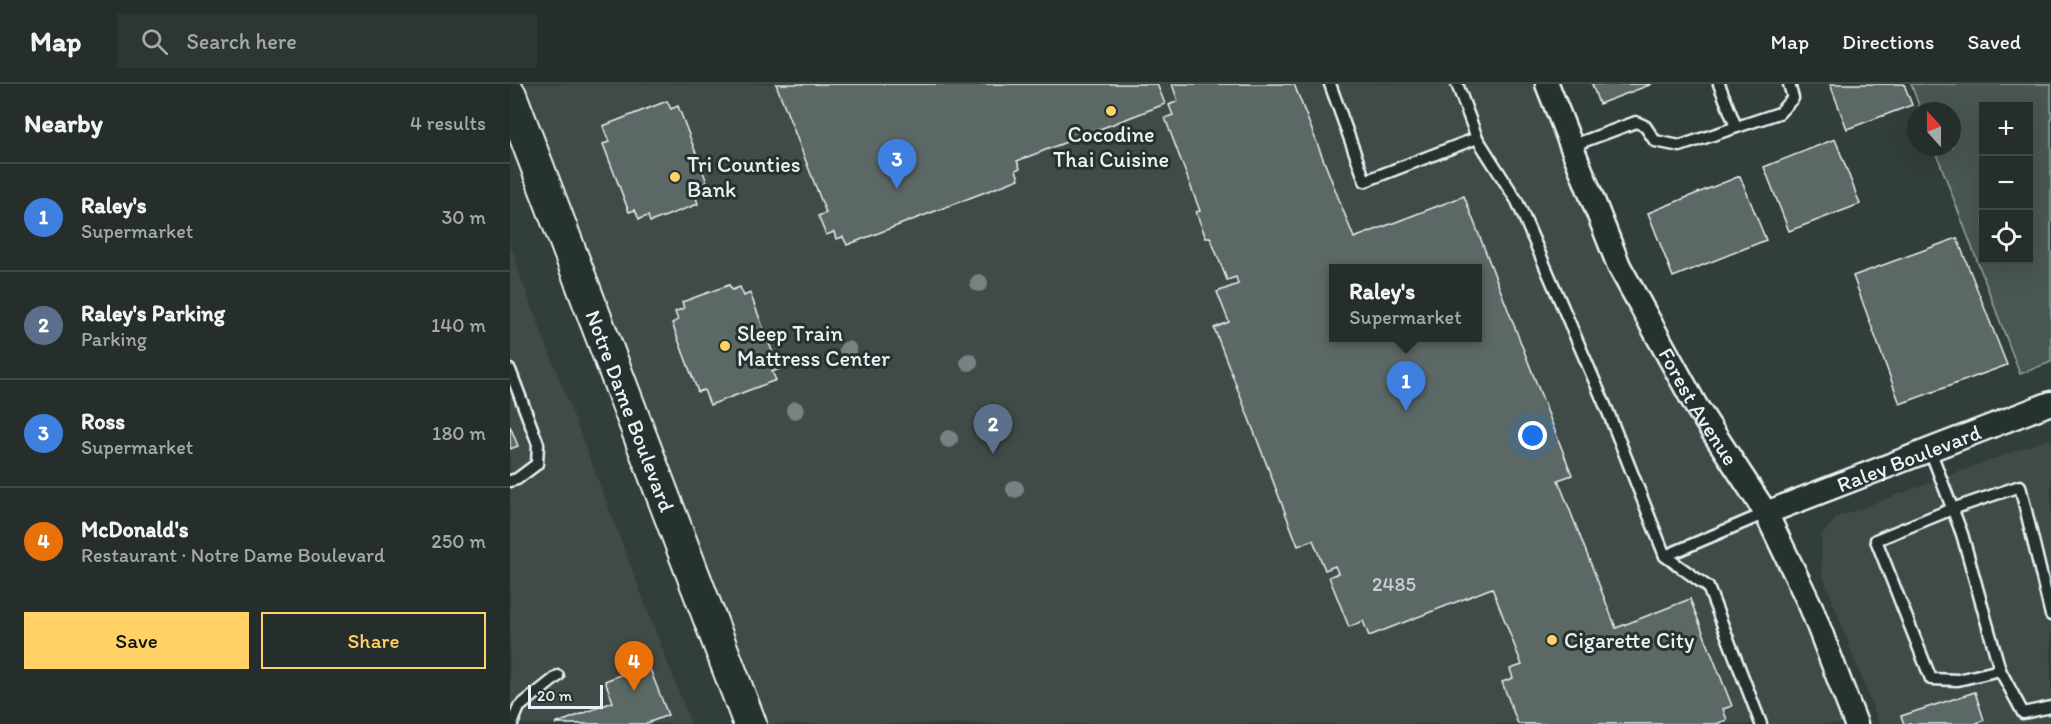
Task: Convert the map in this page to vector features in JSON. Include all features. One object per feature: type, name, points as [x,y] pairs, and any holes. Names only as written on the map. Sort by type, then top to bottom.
[{"type":"street","name":"Forest Avenue","points":[[1547,84],[1619,266],[1696,406],[1766,513],[1811,607],[1856,724]]},
{"type":"street","name":"Notre Dame Boulevard","points":[[510,95],[750,724]]},
{"type":"street","name":"Raley Boulevard","points":[[1766,513],[2051,403]]},
{"type":"lane","points":[[1330,84],[1365,181],[1477,138]]},
{"type":"lane","points":[[1457,84],[1477,138],[1517,201],[1608,412],[1665,556],[1707,587],[1761,724]]},
{"type":"lane","points":[[1719,84],[1736,127]]},
{"type":"lane","points":[[1571,146],[1636,122],[1645,126],[1655,141],[1680,146],[1779,113],[1793,98],[1789,84]]},
{"type":"lane","points":[[510,370],[538,444],[537,464],[517,479],[510,481]]},
{"type":"lane","points":[[1930,450],[1962,534],[2000,670],[2023,712],[2051,707]]},
{"type":"lane","points":[[2000,670],[1958,680],[1931,679],[1876,540],[1952,509],[2020,486],[2051,615]]},
{"type":"lane","points":[[1665,556],[1766,513]]},
{"type":"lane","points":[[512,724],[519,707],[558,675]]},
{"type":"shaded area","points":[[510,84],[1547,84],[1599,216],[1766,513],[1856,724],[750,724]]},
{"type":"shaded area","points":[[1911,84],[2051,84],[2051,362],[2020,374],[1937,156],[1961,156],[1961,102],[1918,102]]},
{"type":"shaded area","points":[[510,242],[522,281],[691,724],[510,724]]},
{"type":"shaded area","points":[[2051,438],[2051,724],[1879,724],[1822,573],[1821,536],[1837,517]]},
{"type":"building","points":[[776,84],[1157,84],[1165,104],[1017,161],[1020,168],[1016,170],[1019,179],[847,245],[843,237],[836,239],[834,232],[826,235],[818,216],[826,213]]},
{"type":"building","points":[[1172,84],[1294,84],[1354,238],[1464,196],[1572,475],[1558,480],[1616,628],[1690,599],[1732,706],[1723,709],[1727,720],[1716,724],[1518,724],[1502,682],[1513,678],[1510,669],[1522,665],[1492,588],[1369,636],[1363,621],[1349,627],[1329,577],[1338,573],[1335,566],[1325,570],[1313,540],[1298,546],[1214,328],[1229,322],[1217,292],[1238,284],[1236,277],[1227,280],[1210,237],[1206,238],[1196,212],[1200,211],[1165,118],[1173,115],[1169,105],[1178,101]]},
{"type":"building","points":[[1592,84],[1652,84],[1599,104]]},
{"type":"building","points":[[1830,84],[1904,84],[1911,102],[1907,102],[1907,107],[1847,129]]},
{"type":"building","points":[[667,101],[671,109],[678,106],[707,182],[700,185],[703,194],[696,197],[698,204],[650,222],[648,216],[639,219],[635,210],[629,212],[603,144],[609,142],[603,126]]},
{"type":"building","points":[[1835,139],[1860,204],[1789,231],[1764,167]]},
{"type":"building","points":[[1740,176],[1766,240],[1673,277],[1648,213]]},
{"type":"building","points":[[1957,238],[2007,365],[1900,404],[1853,276]]},
{"type":"building","name":"Sleep Train Mattress Center","points":[[729,285],[732,290],[740,287],[744,296],[750,293],[779,369],[772,372],[776,380],[710,405],[704,390],[698,392],[672,323],[678,320],[675,312],[684,308],[682,302]]},
{"type":"building","points":[[510,426],[518,446],[510,449]]},
{"type":"building","points":[[648,664],[668,715],[645,724],[555,724],[613,702],[605,681]]},
{"type":"building","points":[[1975,692],[1984,720],[1975,724],[1904,724],[1901,716]]},
{"type":"place","name":"Cocodine Thai Cuisine","points":[[1111,111]]},
{"type":"place","name":"Tri Counties Bank","points":[[675,177]]},
{"type":"place","name":"Ross","points":[[897,189]]},
{"type":"place","name":"Sleep Train Mattress Center","points":[[725,346]]},
{"type":"place","name":"Raley's","points":[[1406,411]]},
{"type":"place","name":"Raley's Parking","points":[[993,454]]},
{"type":"place","name":"Cigarette City","points":[[1552,640]]},
{"type":"place","name":"McDonald's","points":[[634,691]]}]
